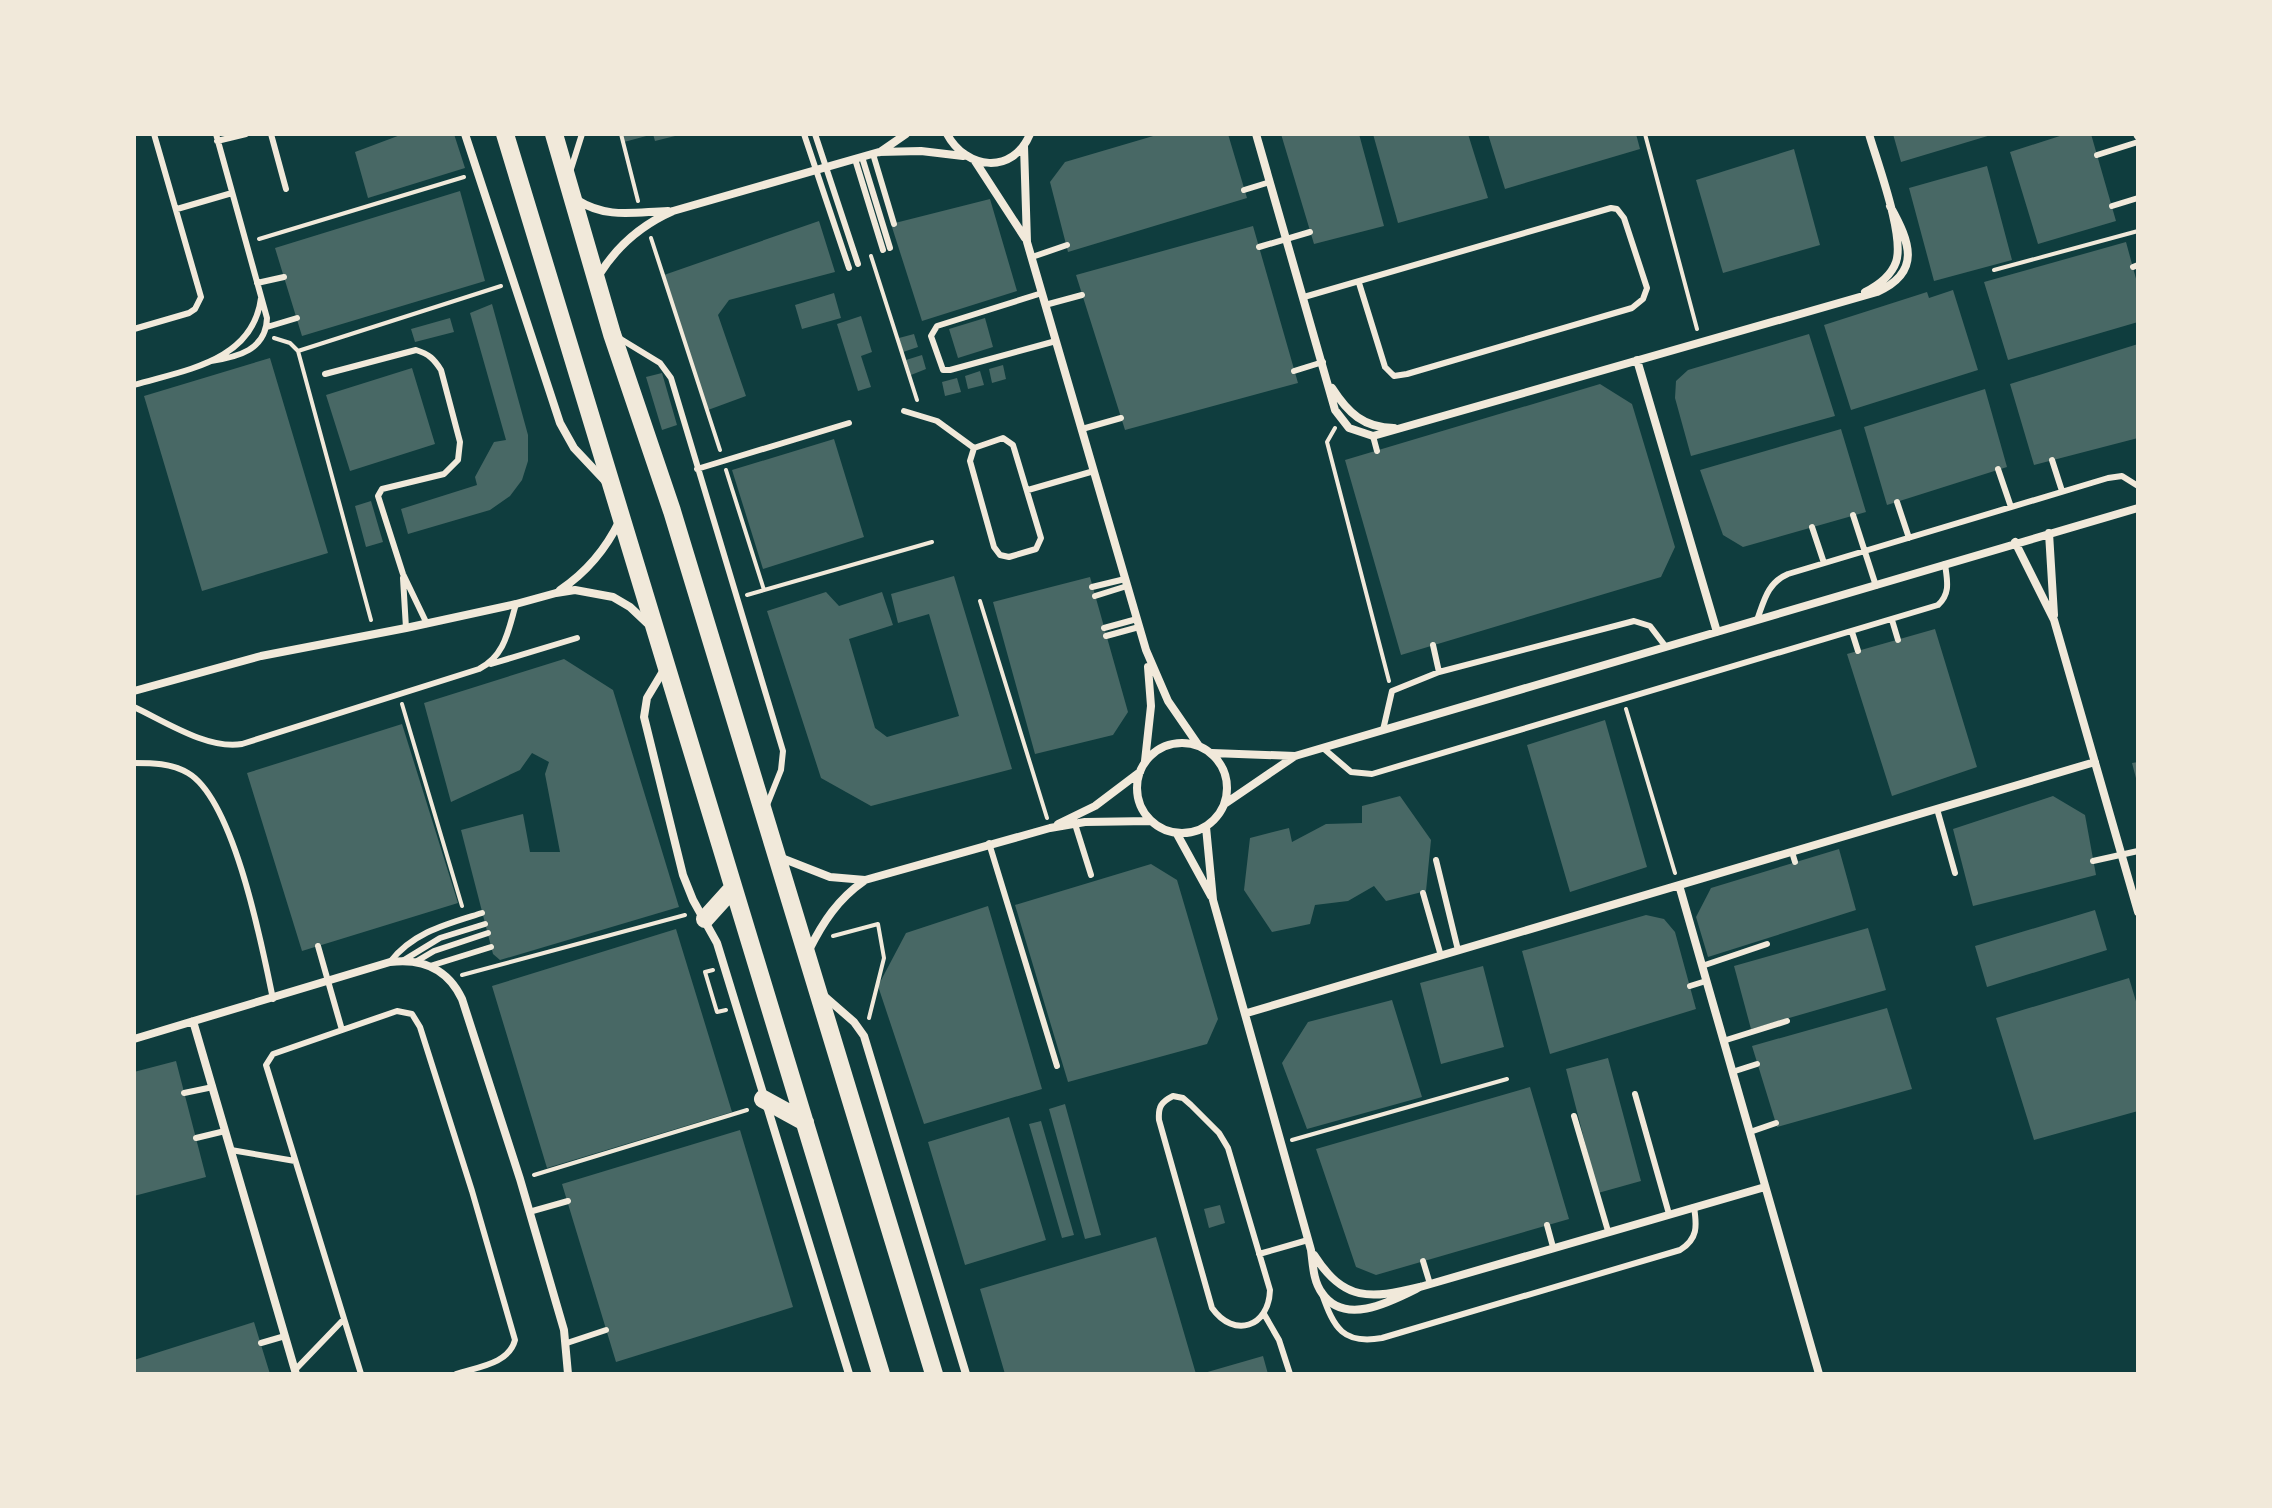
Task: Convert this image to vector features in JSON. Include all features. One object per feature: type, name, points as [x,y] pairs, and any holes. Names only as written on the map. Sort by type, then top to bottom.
[{"type":"main road","points":[[505,134],[881,1374]]},
{"type":"main road","points":[[554,134],[598,277],[612,334],[672,511],[934,1374]]},
{"type":"main road","points":[[702,915],[733,888]]},
{"type":"main road","points":[[764,1101],[805,1122]]},
{"type":"street","points":[[465,134],[566,435],[613,489]]},
{"type":"street","points":[[876,153],[906,134]]},
{"type":"street","points":[[947,134],[963,156]]},
{"type":"street","points":[[1256,134],[1335,410],[1349,428],[1373,436],[1888,287],[1898,280],[1907,267],[1909,252],[1905,236],[1890,206],[1869,134]]},
{"type":"street","points":[[598,277],[624,243],[647,224],[673,211],[876,153],[921,151],[963,156],[975,161],[1002,161],[1029,138]]},
{"type":"street","points":[[1027,242],[1029,138]]},
{"type":"street","points":[[975,161],[1027,242],[1146,650],[1168,701],[1199,746]]},
{"type":"street","points":[[574,198],[586,206],[612,214],[673,211]]},
{"type":"street","points":[[1637,360],[1717,632]]},
{"type":"street","points":[[1328,381],[1344,405],[1362,422],[1373,427],[1399,428]]},
{"type":"street","points":[[1212,753],[1226,775],[1228,789],[1226,803],[1218,817],[1192,833],[1177,834],[1162,830],[1150,821],[1140,806],[1137,789],[1140,772],[1155,751],[1169,744],[1184,742],[1212,753],[1295,756],[2138,508]]},
{"type":"street","points":[[556,593],[580,575],[601,553],[621,517]]},
{"type":"street","points":[[2049,533],[2054,620]]},
{"type":"street","points":[[2015,542],[2054,620],[2138,912]]},
{"type":"street","points":[[134,691],[261,656],[375,635],[575,590],[613,597],[630,607],[656,635]]},
{"type":"street","points":[[1145,762],[1151,706],[1146,650]]},
{"type":"street","points":[[665,667],[647,698],[645,728],[683,875],[717,943],[849,1374]]},
{"type":"street","points":[[1226,803],[1295,756]]},
{"type":"street","points":[[1247,1013],[2095,762]]},
{"type":"street","points":[[1050,828],[1095,806],[1140,772]]},
{"type":"street","points":[[778,856],[830,877],[865,880],[1050,828],[1150,821]]},
{"type":"street","points":[[1206,827],[1213,900],[1247,1013],[1322,1294],[1344,1310],[1362,1310],[1384,1304],[1420,1287]]},
{"type":"street","points":[[1177,834],[1213,900]]},
{"type":"street","points":[[808,953],[837,904],[865,880]]},
{"type":"street","points":[[1679,885],[1819,1374]]},
{"type":"street","points":[[134,1039],[390,962],[417,961],[449,979],[462,999],[520,1179],[567,1343],[568,1374]]},
{"type":"street","points":[[820,992],[848,1016],[864,1036],[966,1374]]},
{"type":"street","points":[[193,1021],[296,1372]]},
{"type":"street","points":[[1311,1250],[1330,1278],[1350,1292],[1375,1296],[1420,1287],[1765,1187]]},
{"type":"lane","points":[[134,329],[189,313],[199,304],[200,290],[154,134]]},
{"type":"lane","points":[[211,361],[247,352],[264,336],[267,327],[261,295],[216,136],[246,134]]},
{"type":"lane","points":[[271,134],[286,189]]},
{"type":"lane","points":[[568,179],[582,134]]},
{"type":"lane","points":[[804,134],[849,268]]},
{"type":"lane","points":[[815,134],[858,264]]},
{"type":"lane","points":[[2097,155],[2138,142]]},
{"type":"lane","points":[[876,153],[894,224]]},
{"type":"lane","points":[[859,158],[886,249]]},
{"type":"lane","points":[[1244,190],[1270,182]]},
{"type":"lane","points":[[177,209],[232,193]]},
{"type":"lane","points":[[2112,206],[2138,198]]},
{"type":"lane","points":[[1304,297],[1611,208],[1617,209],[1624,218],[1647,288],[1643,299],[1632,308],[1394,376],[1385,367],[1359,283]]},
{"type":"lane","points":[[1259,247],[1310,232]]},
{"type":"lane","points":[[1032,257],[1067,245]]},
{"type":"lane","points":[[257,283],[284,277]]},
{"type":"lane","points":[[1042,293],[937,326],[931,336],[943,370],[1056,341]]},
{"type":"lane","points":[[134,385],[223,357],[243,341],[256,319],[261,295]]},
{"type":"lane","points":[[1045,305],[1082,295]]},
{"type":"lane","points":[[267,327],[297,318]]},
{"type":"lane","points":[[612,334],[654,359],[668,373],[783,751],[781,770],[764,812]]},
{"type":"lane","points":[[325,374],[416,350],[435,360],[441,370],[460,442],[458,460],[444,474],[382,489],[378,496],[403,574],[427,624]]},
{"type":"lane","points":[[1294,371],[1323,362]]},
{"type":"lane","points":[[904,411],[937,421],[974,448]]},
{"type":"lane","points":[[1082,429],[1121,418]]},
{"type":"lane","points":[[697,469],[849,423]]},
{"type":"lane","points":[[1373,436],[1377,451]]},
{"type":"lane","points":[[1003,438],[1011,441],[1041,532],[1040,544],[1031,551],[1004,558],[994,547],[970,461],[974,448],[1003,438]]},
{"type":"lane","points":[[2052,460],[2062,491]]},
{"type":"lane","points":[[1998,469],[2011,507]]},
{"type":"lane","points":[[1028,490],[1094,471]]},
{"type":"lane","points":[[1757,620],[1767,591],[1788,574],[2062,491],[2122,476],[2138,486]]},
{"type":"lane","points":[[1897,502],[1909,538]]},
{"type":"lane","points":[[1853,515],[1876,586]]},
{"type":"lane","points":[[1812,527],[1824,563]]},
{"type":"lane","points":[[1323,748],[1351,772],[1372,774],[1932,608],[1943,601],[1948,588],[1945,564]]},
{"type":"lane","points":[[403,574],[406,628]]},
{"type":"lane","points":[[1092,587],[1126,582]]},
{"type":"lane","points":[[1095,596],[1126,582]]},
{"type":"lane","points":[[488,665],[501,651],[516,604]]},
{"type":"lane","points":[[1892,620],[1898,640]]},
{"type":"lane","points":[[1383,730],[1388,696],[1392,691],[1439,672],[1634,621],[1650,626],[1666,647]]},
{"type":"lane","points":[[1104,628],[1138,623]]},
{"type":"lane","points":[[1106,636],[1138,623]]},
{"type":"lane","points":[[1852,632],[1858,651]]},
{"type":"lane","points":[[134,707],[207,741],[233,746],[577,638]]},
{"type":"lane","points":[[1433,645],[1439,672]]},
{"type":"lane","points":[[134,763],[158,763],[188,773],[207,791],[243,873],[273,999]]},
{"type":"lane","points":[[1937,809],[1955,873]]},
{"type":"lane","points":[[1075,824],[1091,875]]},
{"type":"lane","points":[[989,843],[1057,1066]]},
{"type":"lane","points":[[2093,861],[2138,851]]},
{"type":"lane","points":[[1792,852],[1795,862]]},
{"type":"lane","points":[[1436,860],[1458,950]]},
{"type":"lane","points":[[1423,893],[1441,956]]},
{"type":"lane","points":[[390,962],[422,933],[482,913]]},
{"type":"lane","points":[[404,960],[440,938],[485,924]]},
{"type":"lane","points":[[417,961],[434,951],[488,933]]},
{"type":"lane","points":[[1702,966],[1767,944]]},
{"type":"lane","points":[[318,946],[342,1030]]},
{"type":"lane","points":[[430,966],[491,947]]},
{"type":"lane","points":[[1690,986],[1706,981]]},
{"type":"lane","points":[[361,1374],[266,1065],[273,1054],[397,1011],[412,1014],[420,1027],[515,1340],[507,1356],[456,1374]]},
{"type":"lane","points":[[1723,1041],[1787,1021]]},
{"type":"lane","points":[[1732,1072],[1757,1064]]},
{"type":"lane","points":[[184,1093],[213,1087]]},
{"type":"lane","points":[[1635,1094],[1669,1214]]},
{"type":"lane","points":[[1173,1096],[1183,1098],[1224,1140],[1231,1154],[1270,1290],[1264,1314],[1255,1322],[1243,1326],[1230,1325],[1219,1318],[1212,1308],[1159,1120],[1158,1109],[1173,1096]]},
{"type":"lane","points":[[1574,1116],[1608,1231]]},
{"type":"lane","points":[[1750,1132],[1776,1123]]},
{"type":"lane","points":[[196,1138],[225,1131]]},
{"type":"lane","points":[[231,1150],[295,1161]]},
{"type":"lane","points":[[528,1212],[568,1201]]},
{"type":"lane","points":[[1322,1294],[1331,1321],[1345,1334],[1362,1340],[1382,1338],[1680,1250],[1687,1246],[1696,1231],[1694,1207]]},
{"type":"lane","points":[[1547,1225],[1553,1247]]},
{"type":"lane","points":[[1259,1254],[1308,1240]]},
{"type":"lane","points":[[1423,1261],[1430,1284]]},
{"type":"lane","points":[[1264,1314],[1279,1340],[1290,1374]]},
{"type":"lane","points":[[296,1372],[344,1319]]},
{"type":"lane","points":[[567,1343],[606,1330]]},
{"type":"lane","points":[[261,1343],[285,1336]]},
{"type":"path","points":[[621,134],[641,213]]},
{"type":"path","points":[[1645,134],[1701,343]]},
{"type":"path","points":[[246,243],[478,172]]},
{"type":"path","points":[[647,224],[764,590]]},
{"type":"path","points":[[1994,270],[2138,231]]},
{"type":"path","points":[[870,251],[917,400]]},
{"type":"path","points":[[298,351],[514,282]]},
{"type":"path","points":[[264,336],[285,340],[298,351],[375,635]]},
{"type":"path","points":[[1341,420],[1327,442],[1392,691]]},
{"type":"path","points":[[737,598],[932,542]]},
{"type":"path","points":[[980,601],[1050,828]]},
{"type":"path","points":[[399,694],[466,918]]},
{"type":"path","points":[[1623,699],[1679,885]]},
{"type":"path","points":[[449,979],[702,915]]},
{"type":"path","points":[[864,1036],[884,958],[878,924]]},
{"type":"path","points":[[705,972],[717,1012]]},
{"type":"path","points":[[1282,1142],[1507,1079]]},
{"type":"path","points":[[520,1179],[764,1101]]},
{"type":"building","points":[[403,134],[454,134],[465,168],[368,198],[355,152]]},
{"type":"building","points":[[622,134],[650,134],[650,135],[624,142]]},
{"type":"building","points":[[653,134],[679,134],[679,135],[655,141]]},
{"type":"building","points":[[1160,134],[1228,134],[1247,198],[1068,252],[1050,182],[1065,162]]},
{"type":"building","points":[[1281,134],[1359,134],[1384,226],[1314,244]]},
{"type":"building","points":[[1373,134],[1468,134],[1488,198],[1398,223]]},
{"type":"building","points":[[1488,134],[1636,134],[1640,149],[1505,189]]},
{"type":"building","points":[[1893,134],[1990,134],[1991,135],[1901,162]]},
{"type":"building","points":[[2066,134],[2091,134],[2116,221],[2038,244],[2010,152]]},
{"type":"building","points":[[1794,149],[1820,245],[1723,273],[1696,180]]},
{"type":"building","points":[[1987,166],[2012,260],[1934,281],[1909,188]]},
{"type":"building","points":[[460,191],[485,281],[302,336],[275,248]]},
{"type":"building","points":[[990,199],[1017,291],[922,321],[891,224]]},
{"type":"building","points":[[819,221],[835,272],[729,300],[718,315],[746,396],[708,410],[664,275]]},
{"type":"building","points":[[1253,226],[1298,383],[1125,430],[1076,275]]},
{"type":"building","points":[[2126,242],[2138,286],[2138,322],[2008,360],[1984,282]]},
{"type":"building","points":[[1953,290],[1978,370],[1851,410],[1824,325],[1927,292],[1929,298]]},
{"type":"building","points":[[834,293],[841,318],[802,329],[795,305]]},
{"type":"building","points":[[492,304],[528,435],[528,461],[522,480],[510,496],[490,510],[408,534],[401,509],[477,485],[475,477],[494,442],[506,440],[470,313]]},
{"type":"building","points":[[861,316],[872,352],[861,356],[871,387],[858,391],[837,324]]},
{"type":"building","points":[[450,318],[454,332],[415,342],[411,329]]},
{"type":"building","points":[[985,318],[993,347],[958,358],[949,329]]},
{"type":"building","points":[[914,334],[918,347],[903,352],[899,338]]},
{"type":"building","points":[[1809,334],[1835,416],[1691,456],[1675,398],[1676,381],[1688,370]]},
{"type":"building","points":[[2138,344],[2138,438],[2034,465],[2010,384]]},
{"type":"building","points":[[922,355],[926,369],[911,375],[906,360]]},
{"type":"building","points":[[270,358],[328,553],[202,591],[144,396]]},
{"type":"building","points":[[1003,365],[1006,379],[992,383],[989,369]]},
{"type":"building","points":[[412,368],[435,444],[350,471],[326,395]]},
{"type":"building","points":[[980,371],[984,385],[968,389],[965,376]]},
{"type":"building","points":[[662,373],[677,425],[662,430],[646,377]]},
{"type":"building","points":[[957,378],[961,392],[945,396],[942,382]]},
{"type":"building","points":[[1600,384],[1632,404],[1675,547],[1661,577],[1401,655],[1345,460]]},
{"type":"building","points":[[1985,389],[2007,467],[1887,505],[1864,427]]},
{"type":"building","points":[[1841,429],[1866,512],[1743,547],[1723,535],[1700,470]]},
{"type":"building","points":[[834,439],[864,537],[763,569],[732,470]]},
{"type":"building","points":[[371,501],[383,542],[366,547],[355,506]]},
{"type":"building","points":[[954,576],[1012,769],[871,806],[821,778],[767,611],[826,592],[839,606],[882,592],[893,625],[849,639],[875,728],[887,737],[959,716],[929,614],[898,623],[891,594]]},
{"type":"building","points":[[1090,577],[1128,712],[1113,735],[1035,754],[993,602]]},
{"type":"building","points":[[1935,629],[1977,767],[1892,796],[1847,654]]},
{"type":"building","points":[[564,659],[613,690],[679,907],[500,960],[493,954],[461,830],[523,814],[530,852],[560,852],[545,774],[549,762],[532,753],[520,770],[451,802],[424,703]]},
{"type":"building","points":[[1605,720],[1647,867],[1570,892],[1527,745]]},
{"type":"building","points":[[402,724],[458,903],[302,951],[247,773]]},
{"type":"building","points":[[2138,762],[2138,781],[2137,782],[2132,763]]},
{"type":"building","points":[[1400,796],[1431,840],[1426,891],[1386,901],[1374,886],[1348,901],[1315,905],[1310,924],[1272,932],[1244,890],[1250,838],[1289,828],[1292,842],[1326,824],[1362,823],[1362,806]]},
{"type":"building","points":[[2053,796],[2085,815],[2096,875],[1973,906],[1953,829]]},
{"type":"building","points":[[1839,849],[1856,910],[1708,957],[1696,917],[1711,888]]},
{"type":"building","points":[[1151,864],[1177,880],[1218,1019],[1207,1044],[1068,1082],[1015,905]]},
{"type":"building","points":[[988,906],[1042,1089],[924,1124],[878,986],[906,933]]},
{"type":"building","points":[[2095,910],[2107,950],[1987,987],[1975,946]]},
{"type":"building","points":[[1646,915],[1664,919],[1675,932],[1696,1009],[1550,1054],[1522,951]]},
{"type":"building","points":[[1868,928],[1886,990],[1751,1029],[1734,966]]},
{"type":"building","points":[[676,929],[732,1112],[547,1168],[492,986]]},
{"type":"building","points":[[1483,966],[1504,1047],[1441,1064],[1420,983]]},
{"type":"building","points":[[2129,978],[2138,1008],[2138,1111],[2034,1140],[1996,1018]]},
{"type":"building","points":[[1392,1000],[1422,1097],[1307,1129],[1282,1063],[1308,1022]]},
{"type":"building","points":[[1887,1008],[1912,1089],[1777,1127],[1752,1046]]},
{"type":"building","points":[[1608,1058],[1641,1181],[1598,1193],[1566,1069]]},
{"type":"building","points":[[176,1061],[206,1177],[134,1196],[134,1072]]},
{"type":"building","points":[[1530,1087],[1569,1219],[1376,1275],[1356,1267],[1316,1149]]},
{"type":"building","points":[[1065,1104],[1101,1235],[1085,1239],[1049,1109]]},
{"type":"building","points":[[1009,1117],[1046,1240],[965,1265],[928,1142]]},
{"type":"building","points":[[1041,1121],[1074,1235],[1062,1238],[1029,1124]]},
{"type":"building","points":[[740,1130],[793,1307],[616,1362],[562,1184]]},
{"type":"building","points":[[1220,1205],[1225,1223],[1209,1228],[1204,1209]]},
{"type":"building","points":[[1156,1237],[1196,1374],[1005,1374],[980,1289]]},
{"type":"building","points":[[254,1322],[270,1374],[134,1374],[134,1360]]},
{"type":"building","points":[[1263,1356],[1268,1374],[1204,1374],[1204,1373]]}]
